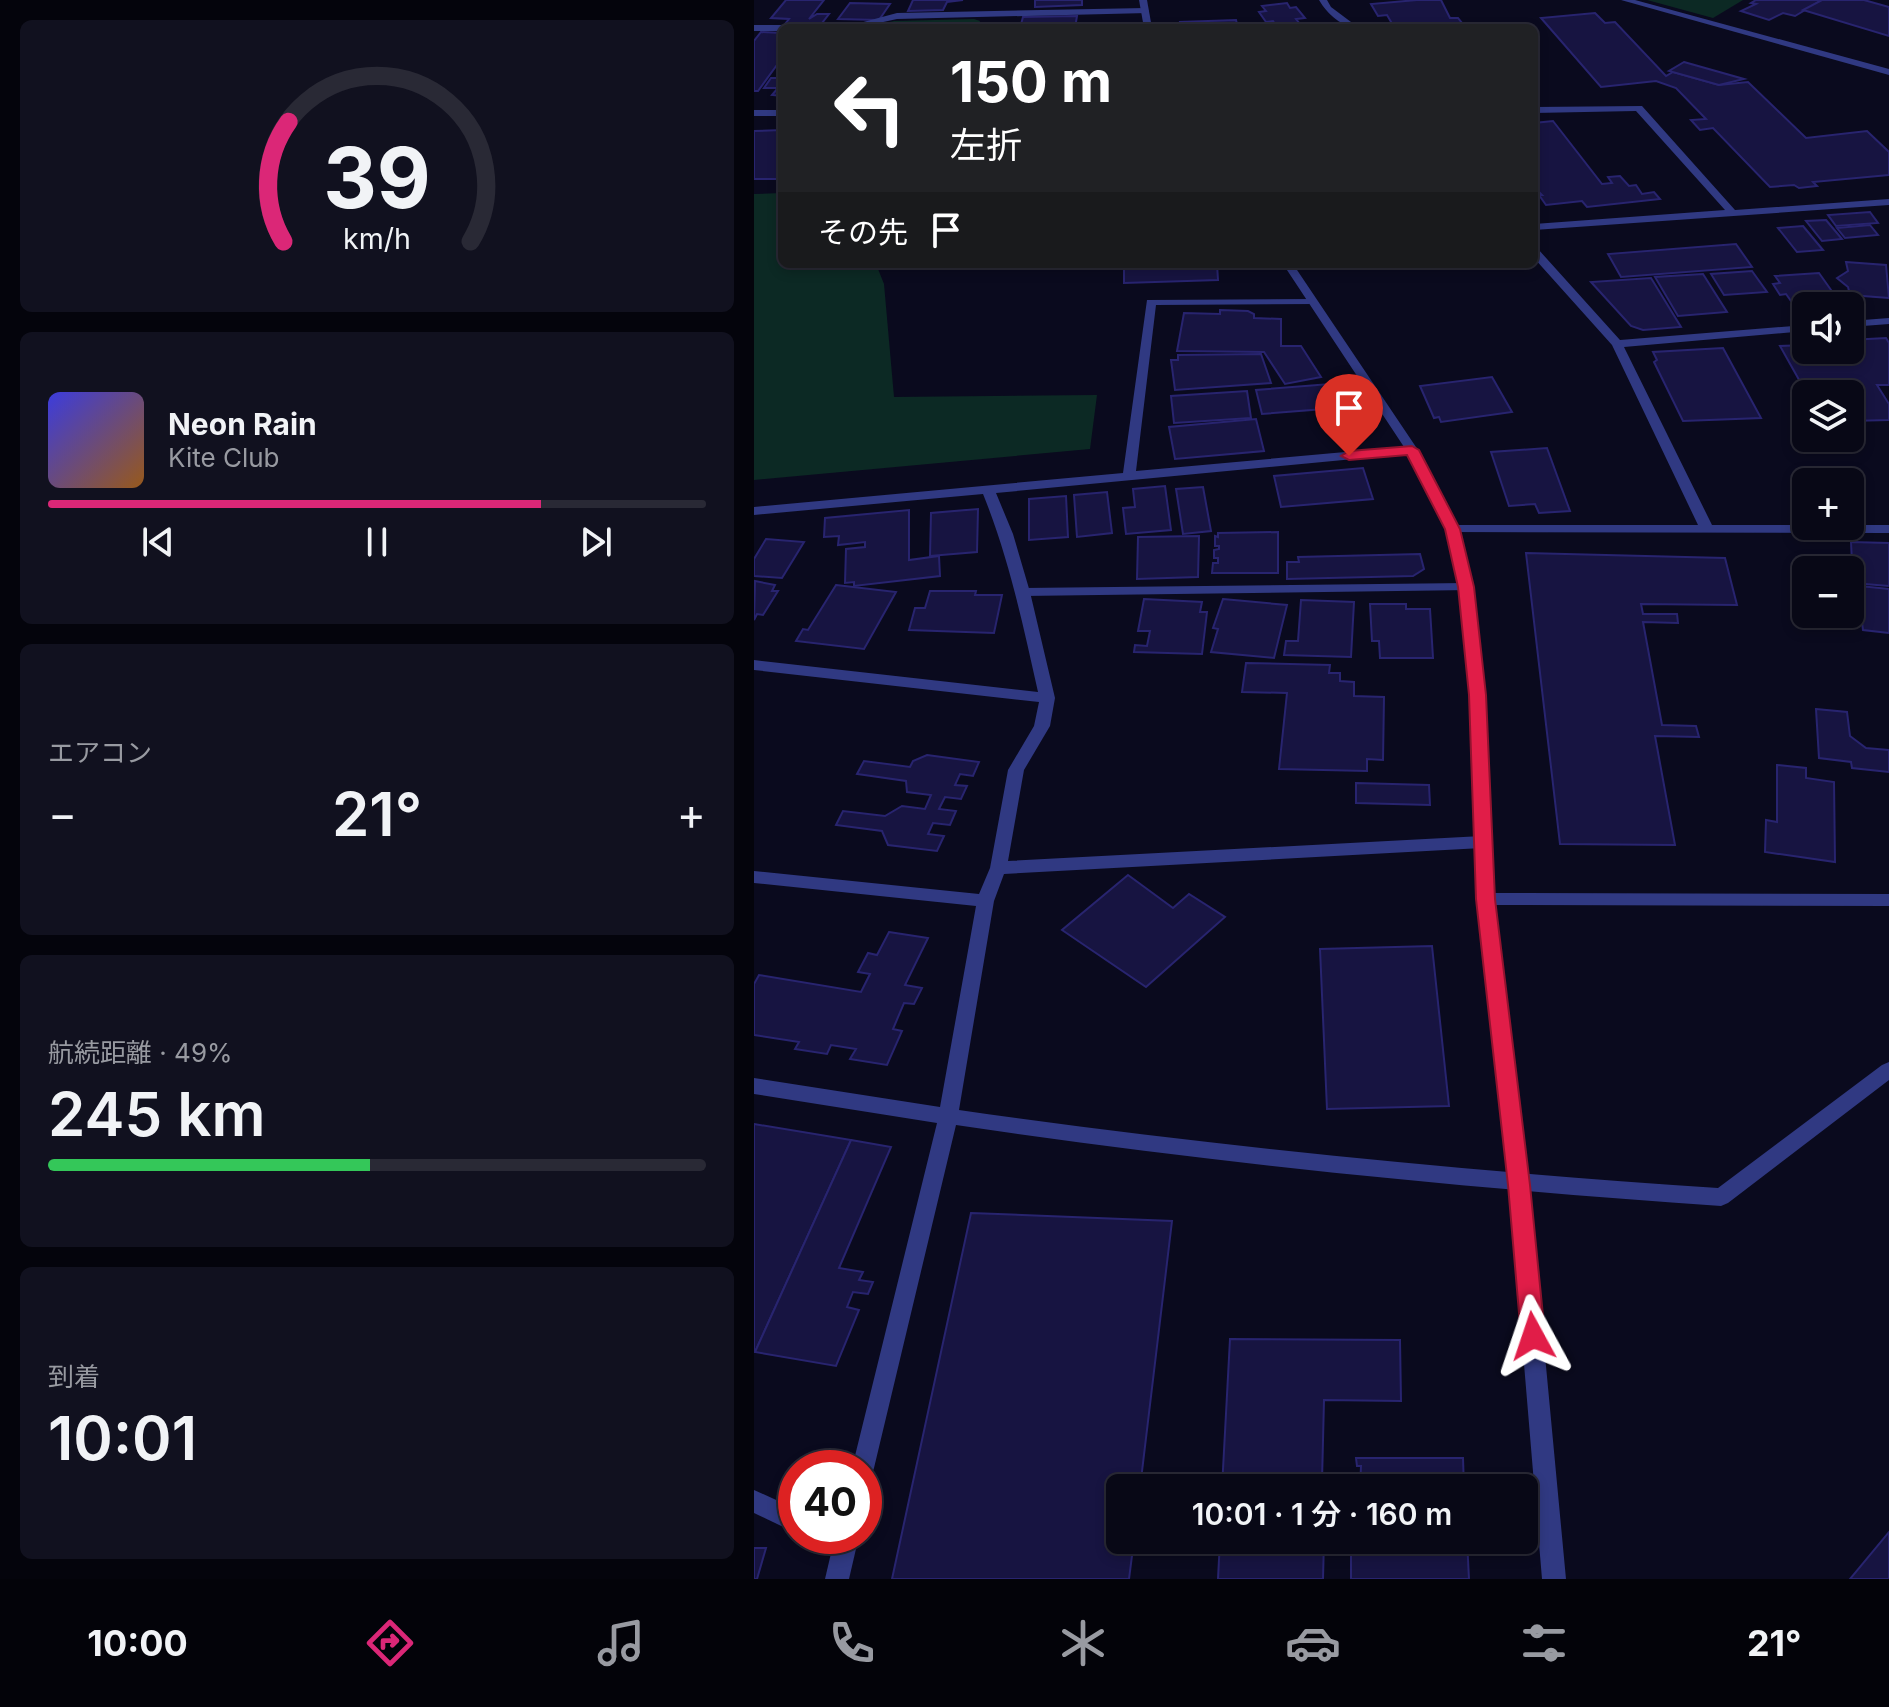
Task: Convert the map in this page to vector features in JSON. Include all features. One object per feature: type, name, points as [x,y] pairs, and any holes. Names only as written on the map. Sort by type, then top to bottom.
[{"type":"street","points":[[1143,0],[1147,24]]},
{"type":"street","points":[[1323,0],[1328,9],[1349,24]]},
{"type":"street","points":[[1625,0],[1889,72]]},
{"type":"street","points":[[862,24],[897,16],[1145,11]]},
{"type":"street","points":[[754,28],[778,28]]},
{"type":"street","points":[[1538,110],[1639,108],[1731,211]]},
{"type":"street","points":[[754,113],[778,113]]},
{"type":"street","points":[[1538,227],[1889,202]]},
{"type":"street","points":[[1538,255],[1617,344],[1707,529]]},
{"type":"street","points":[[1291,268],[1412,450],[1453,529],[1466,587],[1478,695],[1486,899],[1519,1185],[1554,1579]]},
{"type":"street","points":[[1129,474],[1151,302],[1312,302]]},
{"type":"street","points":[[1864,323],[1889,321]]},
{"type":"street","points":[[1617,344],[1792,329]]},
{"type":"street","points":[[754,511],[989,492],[1129,474],[1412,450]]},
{"type":"street","points":[[867,1450],[948,1118],[985,901],[998,868],[1016,770],[1042,726],[1047,698],[1023,592],[1006,534],[989,492]]},
{"type":"street","points":[[1453,529],[1889,529]]},
{"type":"street","points":[[1023,592],[1466,587]]},
{"type":"street","points":[[754,665],[1047,698]]},
{"type":"street","points":[[998,868],[1482,842]]},
{"type":"street","points":[[754,877],[985,901]]},
{"type":"street","points":[[1486,899],[1889,900]]},
{"type":"street","points":[[754,1086],[948,1118],[1519,1185],[1721,1197],[1889,1070]]},
{"type":"street","points":[[754,1501],[778,1512]]},
{"type":"street","points":[[837,1579],[839,1554]]},
{"type":"green space","points":[[1647,0],[1743,0],[1713,18]]},
{"type":"green space","points":[[894,21],[980,21],[979,24],[881,24]]},
{"type":"green space","points":[[778,193],[778,268],[878,268],[884,284],[894,397],[1097,395],[1090,449],[754,480],[754,194]]},
{"type":"building","points":[[786,0],[824,0],[809,19],[817,14],[829,14],[822,23],[814,24],[785,24],[789,19],[771,18]]},
{"type":"building","points":[[913,0],[963,0],[947,2],[943,10],[908,11]]},
{"type":"building","points":[[1035,0],[1082,0],[1082,5],[1035,7]]},
{"type":"building","points":[[1441,0],[1450,18],[1458,18],[1463,24],[1392,24],[1387,15],[1378,16],[1371,4]]},
{"type":"building","points":[[1756,0],[1822,0],[1795,16],[1783,13],[1769,20],[1741,11],[1756,4],[1751,3]]},
{"type":"building","points":[[1822,0],[1864,0],[1889,7],[1889,36],[1803,10]]},
{"type":"building","points":[[850,3],[890,4],[879,20],[838,19]]},
{"type":"building","points":[[1287,3],[1290,8],[1296,7],[1305,18],[1296,19],[1300,24],[1266,22],[1259,12],[1266,11],[1262,6]]},
{"type":"building","points":[[1595,13],[1605,23],[1615,22],[1666,76],[1673,72],[1719,85],[1748,82],[1806,138],[1867,131],[1889,152],[1889,175],[1813,182],[1817,186],[1799,188],[1794,185],[1770,187],[1713,128],[1700,130],[1691,120],[1706,119],[1676,88],[1656,81],[1601,87],[1541,18]]},
{"type":"building","points":[[1077,16],[1076,24],[1021,24],[1023,17]]},
{"type":"building","points":[[1236,20],[1237,24],[1180,24]]},
{"type":"building","points":[[761,32],[778,33],[778,64],[758,91],[754,91],[754,41]]},
{"type":"building","points":[[1684,62],[1744,79],[1719,85],[1669,71]]},
{"type":"building","points":[[771,78],[778,78],[778,88],[764,88]]},
{"type":"building","points":[[1553,121],[1602,184],[1612,183],[1608,177],[1620,176],[1629,186],[1636,185],[1642,194],[1654,192],[1660,199],[1587,207],[1582,201],[1546,205],[1538,191],[1538,123]]},
{"type":"building","points":[[778,130],[778,179],[754,179],[754,131]]},
{"type":"building","points":[[1870,212],[1878,223],[1836,226],[1828,215]]},
{"type":"building","points":[[1826,220],[1842,239],[1822,241],[1806,221]]},
{"type":"building","points":[[1870,225],[1878,235],[1845,238],[1837,228]]},
{"type":"building","points":[[1803,226],[1823,250],[1797,252],[1778,228]]},
{"type":"building","points":[[1736,244],[1752,267],[1621,277],[1608,254]]},
{"type":"building","points":[[1846,262],[1886,265],[1889,298],[1849,292],[1837,278],[1848,271]]},
{"type":"building","points":[[1124,268],[1217,268],[1218,280],[1124,283]]},
{"type":"building","points":[[1752,271],[1767,292],[1724,295],[1711,274]]},
{"type":"building","points":[[1819,273],[1832,292],[1792,292],[1791,301],[1786,294],[1780,295],[1773,284],[1780,283],[1775,276]]},
{"type":"building","points":[[1703,274],[1727,312],[1678,316],[1655,277]]},
{"type":"building","points":[[1651,278],[1681,327],[1643,330],[1631,326],[1591,282]]},
{"type":"building","points":[[1220,310],[1248,311],[1254,314],[1254,318],[1281,319],[1281,346],[1301,346],[1321,377],[1285,384],[1264,352],[1177,351],[1184,313],[1220,314]]},
{"type":"building","points":[[1886,338],[1889,343],[1889,385],[1877,385],[1889,404],[1889,420],[1864,421],[1864,380],[1799,380],[1780,346],[1792,346],[1792,364],[1864,364],[1864,339]]},
{"type":"building","points":[[1723,348],[1761,418],[1683,421],[1654,362],[1657,360],[1653,352]]},
{"type":"building","points":[[1261,354],[1271,383],[1175,390],[1171,360],[1178,360],[1178,355]]},
{"type":"building","points":[[1492,377],[1512,412],[1441,422],[1439,417],[1434,418],[1420,386]]},
{"type":"building","points":[[1330,384],[1337,408],[1262,414],[1256,390]]},
{"type":"building","points":[[1247,391],[1251,418],[1174,423],[1171,396]]},
{"type":"building","points":[[1256,419],[1264,451],[1175,459],[1169,427]]},
{"type":"building","points":[[1547,448],[1570,511],[1539,513],[1535,504],[1509,506],[1491,452]]},
{"type":"building","points":[[1363,468],[1373,499],[1281,507],[1274,476]]},
{"type":"building","points":[[1165,486],[1171,530],[1126,534],[1123,508],[1135,507],[1133,489]]},
{"type":"building","points":[[1203,487],[1211,531],[1183,534],[1176,489]]},
{"type":"building","points":[[1107,492],[1112,533],[1077,537],[1074,495]]},
{"type":"building","points":[[1066,496],[1068,537],[1029,540],[1029,499]]},
{"type":"building","points":[[978,509],[977,552],[930,556],[931,513]]},
{"type":"building","points":[[909,510],[909,560],[939,556],[940,576],[854,586],[854,582],[845,583],[846,549],[865,547],[865,542],[838,545],[839,536],[824,537],[825,518]]},
{"type":"building","points":[[1278,532],[1278,573],[1212,573],[1213,563],[1218,563],[1214,550],[1219,549],[1215,546],[1218,533]]},
{"type":"building","points":[[1199,536],[1198,577],[1137,579],[1138,537]]},
{"type":"building","points":[[766,539],[804,542],[782,578],[754,576],[754,559]]},
{"type":"building","points":[[1851,542],[1889,543],[1889,586],[1864,584],[1864,556],[1852,556]]},
{"type":"building","points":[[1526,553],[1725,558],[1737,605],[1641,604],[1643,614],[1677,614],[1678,623],[1643,622],[1662,725],[1696,726],[1699,737],[1655,736],[1675,845],[1560,844]]},
{"type":"building","points":[[1420,554],[1424,569],[1413,576],[1287,579],[1287,562],[1299,562],[1298,557]]},
{"type":"building","points":[[755,581],[775,585],[772,591],[778,591],[763,615],[757,614],[754,620]]},
{"type":"building","points":[[836,585],[896,592],[864,649],[796,641],[803,629],[808,630]]},
{"type":"building","points":[[1864,586],[1889,589],[1889,633],[1863,630]]},
{"type":"building","points":[[930,591],[976,591],[975,595],[1002,595],[994,633],[909,630],[915,608],[925,608]]},
{"type":"building","points":[[1144,599],[1202,602],[1200,612],[1207,612],[1202,654],[1134,652],[1135,645],[1147,646],[1150,631],[1138,631]]},
{"type":"building","points":[[1223,599],[1287,605],[1274,658],[1211,652],[1218,629],[1213,628]]},
{"type":"building","points":[[1301,600],[1354,602],[1351,657],[1284,655],[1286,641],[1298,641]]},
{"type":"building","points":[[1370,604],[1406,604],[1406,609],[1430,609],[1433,658],[1380,658],[1379,641],[1372,641]]},
{"type":"building","points":[[1246,663],[1330,665],[1329,673],[1340,673],[1340,681],[1354,682],[1354,696],[1384,697],[1383,760],[1367,759],[1367,771],[1279,769],[1287,693],[1242,692]]},
{"type":"building","points":[[1816,709],[1847,712],[1850,736],[1866,748],[1889,750],[1889,772],[1852,768],[1851,762],[1819,758]]},
{"type":"building","points":[[927,755],[979,762],[973,776],[960,774],[955,785],[967,786],[961,799],[945,797],[939,809],[956,811],[950,825],[933,823],[928,834],[944,836],[937,851],[888,845],[882,831],[836,825],[843,811],[885,816],[902,806],[925,809],[931,795],[907,792],[906,781],[857,774],[864,761],[910,767],[913,761]]},
{"type":"building","points":[[1777,765],[1806,768],[1806,778],[1834,782],[1835,862],[1765,852],[1766,820],[1777,822]]},
{"type":"building","points":[[1356,783],[1429,785],[1430,805],[1356,803]]},
{"type":"building","points":[[1128,875],[1173,908],[1189,894],[1225,917],[1146,987],[1062,930]]},
{"type":"building","points":[[889,932],[928,938],[905,985],[922,988],[914,1004],[904,1003],[893,1029],[902,1031],[887,1065],[850,1059],[856,1049],[831,1045],[827,1054],[795,1049],[799,1042],[754,1035],[754,984],[759,975],[861,992],[870,974],[858,972],[868,953],[877,955]]},
{"type":"building","points":[[1432,946],[1449,1106],[1327,1109],[1320,949]]},
{"type":"building","points":[[754,1124],[851,1140],[755,1352],[754,1352]]},
{"type":"building","points":[[851,1140],[891,1147],[839,1268],[863,1272],[859,1280],[873,1282],[868,1294],[853,1292],[847,1307],[859,1310],[836,1366],[755,1352]]},
{"type":"building","points":[[971,1213],[1172,1221],[1142,1474],[1106,1474],[1106,1554],[1132,1554],[1129,1579],[892,1579]]},
{"type":"building","points":[[1230,1339],[1400,1340],[1401,1401],[1324,1400],[1322,1474],[1223,1474]]},
{"type":"building","points":[[1356,1458],[1463,1458],[1464,1474],[1361,1474],[1361,1466],[1357,1466]]},
{"type":"building","points":[[1889,1532],[1889,1579],[1850,1579]]},
{"type":"building","points":[[754,1548],[766,1548],[757,1579],[754,1579]]},
{"type":"building","points":[[1219,1554],[1324,1554],[1323,1579],[1218,1579]]},
{"type":"building","points":[[1351,1554],[1468,1554],[1469,1579],[1351,1579]]},
{"type":"route","points":[[1349,456],[1412,450],[1453,529],[1466,587],[1478,695],[1486,899],[1533,1336]]}]
